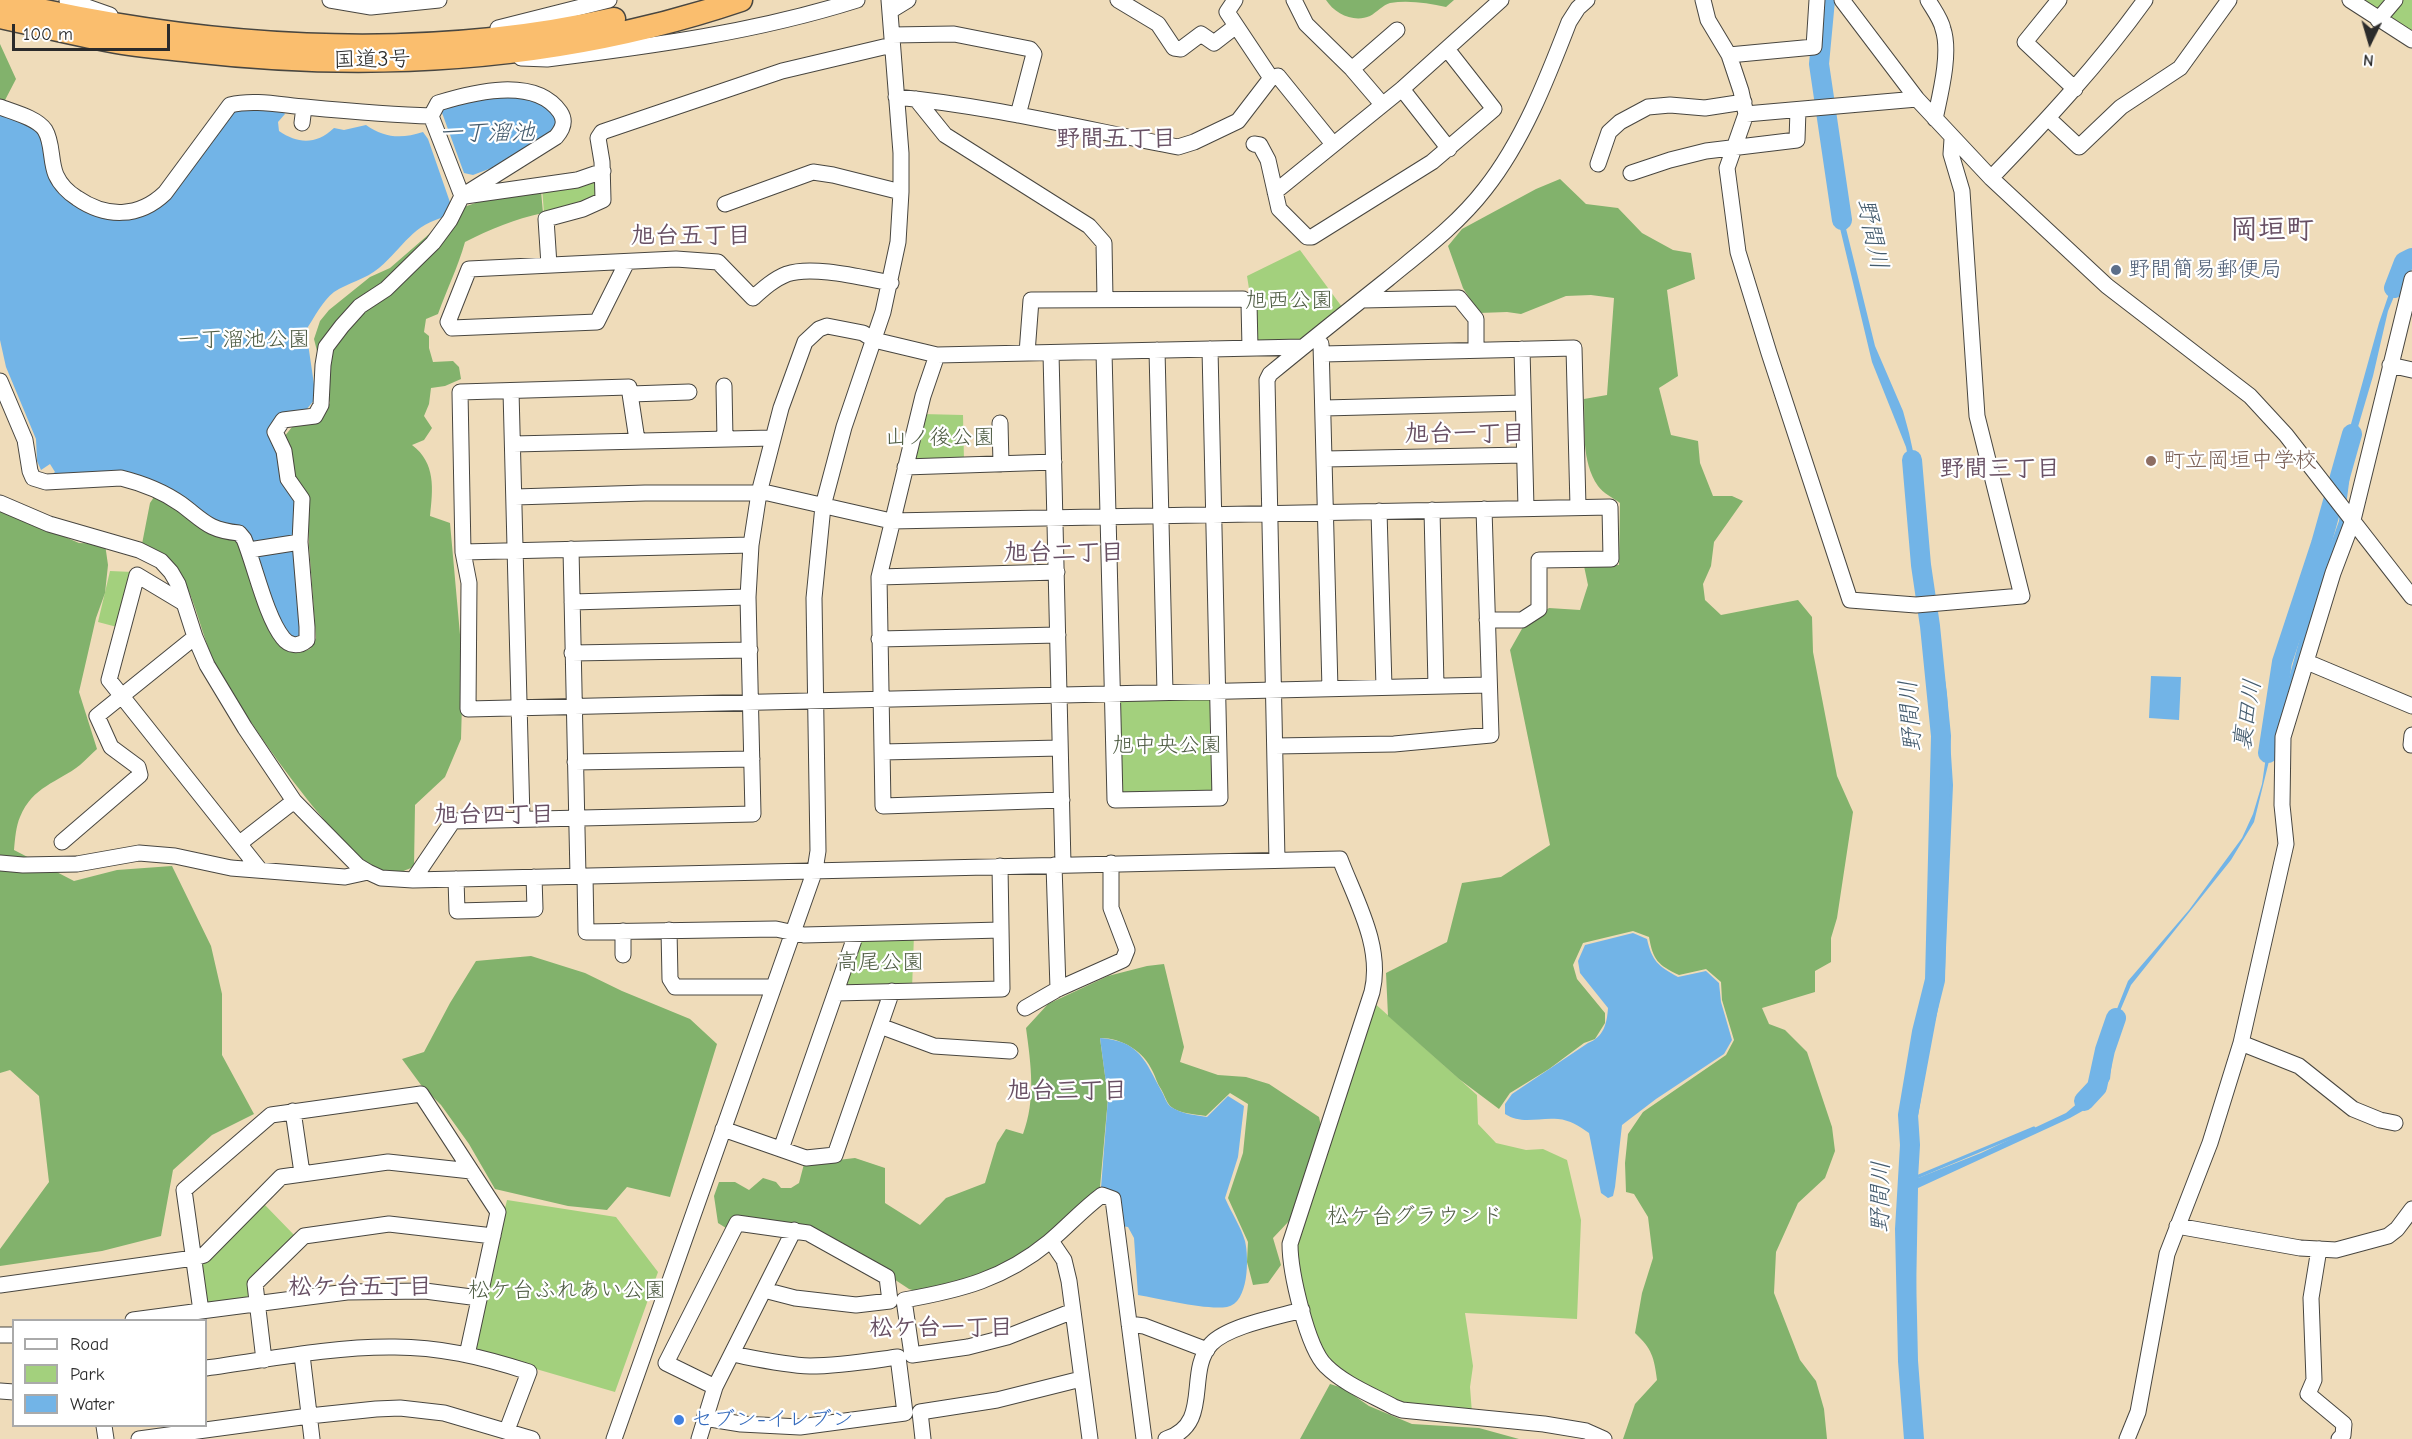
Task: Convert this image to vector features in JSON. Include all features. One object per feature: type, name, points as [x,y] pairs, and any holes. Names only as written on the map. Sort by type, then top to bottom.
[{"type":"highway","name":"国道3号","points":[[0,1],[132,28],[243,40],[391,45],[534,34],[600,22],[691,0]]},
{"type":"highway","name":"国道3号","points":[[0,17],[112,41],[244,57],[390,62],[476,56],[587,41],[663,23],[741,0]]},
{"type":"street","points":[[68,0],[117,17],[132,28]]},
{"type":"street","points":[[330,0],[371,7],[438,0]]},
{"type":"street","points":[[391,45],[508,27],[609,0]]},
{"type":"street","points":[[476,56],[547,59],[617,50],[735,32],[803,17],[857,0]]},
{"type":"street","points":[[614,1439],[815,870],[818,851],[814,598],[823,506],[843,427],[874,340],[891,283],[898,242],[901,192],[890,5],[908,0]]},
{"type":"street","points":[[1118,0],[1158,24],[1174,48],[1181,49],[1201,34],[1214,43],[1236,26]]},
{"type":"street","points":[[1235,0],[1227,12],[1271,78]]},
{"type":"street","points":[[1294,0],[1306,24],[1352,69],[1382,104]]},
{"type":"street","points":[[1275,192],[1402,88],[1501,0]]},
{"type":"street","points":[[1268,380],[1270,374],[1302,347],[1445,233],[1484,190],[1505,161],[1529,114],[1569,22],[1578,8],[1587,0]]},
{"type":"street","points":[[1703,0],[1708,20],[1729,55],[1745,108],[1728,168],[1738,252],[1850,600],[1916,605],[2022,596],[1977,416],[1962,191],[1951,154],[1952,139]]},
{"type":"street","points":[[1729,55],[1814,47],[1817,0]]},
{"type":"street","points":[[1842,0],[1917,99],[1952,139],[1991,178],[2107,286],[2250,396],[2286,435],[2412,597]]},
{"type":"street","points":[[1928,0],[1944,30],[1945,51],[1935,119]]},
{"type":"street","points":[[2059,0],[2025,42],[2075,89]]},
{"type":"street","points":[[1991,178],[2049,119],[2114,44],[2145,0]]},
{"type":"street","points":[[2049,119],[2079,147],[2121,107],[2180,68],[2229,0]]},
{"type":"street","points":[[2350,0],[2412,40]]},
{"type":"street","points":[[2378,20],[2395,0]]},
{"type":"street","points":[[1352,69],[1397,30]]},
{"type":"street","points":[[549,265],[546,219],[584,209],[603,200],[603,171],[598,138],[602,132],[782,71],[892,40],[954,34],[1030,49],[1034,54],[1018,115]]},
{"type":"street","points":[[1254,144],[1260,144],[1268,160],[1280,209],[1307,237],[1312,237],[1449,149],[1494,109],[1447,49]]},
{"type":"street","points":[[896,97],[1018,115],[1178,147],[1238,121],[1271,78],[1278,76],[1333,144]]},
{"type":"street","points":[[1402,88],[1449,149]]},
{"type":"street","points":[[0,381],[25,440],[33,478],[46,482],[121,478],[129,480],[167,496],[207,525],[239,532],[249,550],[263,593],[283,638],[296,646],[302,645],[307,640],[307,609],[300,542],[302,499],[288,479],[284,451],[275,432],[283,420],[315,416],[321,405],[322,365],[326,347],[360,306],[386,289],[433,243],[445,228],[462,196],[556,137],[563,128],[563,117],[550,101],[518,89],[438,103],[431,116],[462,196]]},
{"type":"street","points":[[916,99],[945,135],[1089,226],[1104,243],[1105,298]]},
{"type":"street","points":[[1598,164],[1609,132],[1620,122],[1648,107],[1670,105],[1798,110],[1917,99]]},
{"type":"street","points":[[0,108],[39,124],[45,130],[56,175],[68,191],[99,211],[116,214],[144,208],[160,198],[230,105],[258,104],[303,115],[431,116]]},
{"type":"street","points":[[1631,173],[1697,153],[1797,140],[1798,110]]},
{"type":"street","points":[[462,196],[558,183],[603,171]]},
{"type":"street","points":[[725,204],[813,172],[901,192]]},
{"type":"street","points":[[627,262],[597,322],[452,328],[448,322],[469,269],[676,259],[718,262],[753,298],[771,283],[790,273],[834,273],[891,283]]},
{"type":"street","points":[[2127,1439],[2138,1412],[2167,1254],[2210,1143],[2241,1043],[2286,844],[2282,805],[2283,737],[2333,573],[2353,520],[2412,279]]},
{"type":"street","points":[[1027,353],[1031,300],[1105,298],[1243,299],[1249,303],[1250,348]]},
{"type":"street","points":[[1362,300],[1459,298],[1476,319],[1476,350]]},
{"type":"street","points":[[413,880],[453,821],[753,814],[748,597],[751,545],[759,493],[772,438],[805,342],[819,328],[827,326],[863,333],[874,340],[937,354],[1302,347]]},
{"type":"street","points":[[1319,333],[1323,354],[1330,689]]},
{"type":"street","points":[[1266,348],[1277,860]]},
{"type":"street","points":[[1323,354],[1574,348],[1578,507]]},
{"type":"street","points":[[1104,352],[1115,800],[1220,798],[1210,349]]},
{"type":"street","points":[[1522,349],[1526,508]]},
{"type":"street","points":[[1157,350],[1165,693]]},
{"type":"street","points":[[1051,353],[1062,800],[1058,865],[1058,989]]},
{"type":"street","points":[[937,354],[904,467],[879,577],[883,806],[1062,800]]},
{"type":"street","points":[[2390,365],[2412,370]]},
{"type":"street","points":[[724,386],[725,439]]},
{"type":"street","points":[[637,440],[629,387],[460,392],[463,552],[469,583],[468,709],[1488,685]]},
{"type":"street","points":[[511,391],[521,706],[522,819]]},
{"type":"street","points":[[631,394],[689,392]]},
{"type":"street","points":[[1324,408],[1523,403]]},
{"type":"street","points":[[1000,423],[1001,464]]},
{"type":"street","points":[[513,444],[772,438]]},
{"type":"street","points":[[1325,459],[1524,455]]},
{"type":"street","points":[[904,467],[1054,462]]},
{"type":"street","points":[[515,497],[768,493],[891,520],[1610,507],[1611,559],[1539,560],[1539,609],[1522,620],[1487,620]]},
{"type":"street","points":[[0,503],[49,524],[149,554],[171,572],[178,584],[182,602],[207,665],[244,728],[294,801],[358,866],[381,878],[413,880],[1340,859],[1371,941],[1376,968],[1372,992],[1290,1244],[1290,1258],[1302,1310],[1314,1347],[1322,1362],[1334,1372],[1394,1407],[1411,1412],[1544,1424],[1586,1431],[1604,1439]]},
{"type":"street","points":[[1275,746],[1394,744],[1491,735],[1484,509]]},
{"type":"street","points":[[1432,510],[1436,686]]},
{"type":"street","points":[[1379,511],[1384,687]]},
{"type":"street","points":[[249,550],[300,542]]},
{"type":"street","points":[[463,552],[751,545]]},
{"type":"street","points":[[570,549],[576,818],[586,932],[776,929],[804,935],[1001,930]]},
{"type":"street","points":[[879,577],[1057,572]]},
{"type":"street","points":[[182,602],[137,575],[109,680],[260,870]]},
{"type":"street","points":[[572,602],[748,597]]},
{"type":"street","points":[[879,639],[1058,635]]},
{"type":"street","points":[[62,842],[140,775],[138,767],[111,747],[97,716],[195,637]]},
{"type":"street","points":[[572,653],[750,650]]},
{"type":"street","points":[[2307,662],[2412,706]]},
{"type":"street","points":[[2411,745],[2412,735]]},
{"type":"street","points":[[882,752],[1060,748]]},
{"type":"street","points":[[574,762],[752,759]]},
{"type":"street","points":[[240,843],[294,801]]},
{"type":"street","points":[[0,863],[60,865],[139,853],[175,856],[220,866],[260,870],[345,877],[368,872]]},
{"type":"street","points":[[1025,1008],[1058,989],[1123,960],[1127,950],[1111,908],[1111,863]]},
{"type":"street","points":[[836,993],[1002,989],[1000,867]]},
{"type":"street","points":[[456,879],[457,910],[535,909],[534,877]]},
{"type":"street","points":[[669,930],[670,979],[675,987],[773,987]]},
{"type":"street","points":[[623,931],[623,955]]},
{"type":"street","points":[[781,1149],[856,934]]},
{"type":"street","points":[[723,1129],[806,1158],[835,1155],[892,991]]},
{"type":"street","points":[[880,1026],[934,1046],[1010,1051]]},
{"type":"street","points":[[2241,1043],[2299,1066],[2353,1109],[2380,1120],[2396,1123]]},
{"type":"street","points":[[201,1311],[184,1190],[271,1115],[421,1094],[498,1212],[467,1355]]},
{"type":"street","points":[[293,1112],[302,1173]]},
{"type":"street","points":[[0,1285],[204,1255],[281,1177],[388,1162],[471,1171]]},
{"type":"street","points":[[1073,1311],[1007,1337],[968,1347],[912,1355],[904,1300],[953,1291],[1010,1270],[1051,1241],[1102,1195],[1113,1199],[1144,1439]]},
{"type":"street","points":[[2177,1226],[2300,1248],[2336,1250],[2388,1236],[2397,1229],[2412,1209]]},
{"type":"street","points":[[715,1387],[666,1363],[737,1223],[808,1233],[887,1277],[890,1301],[856,1305],[806,1299],[764,1290]]},
{"type":"street","points":[[264,1360],[255,1284],[304,1236],[389,1224],[493,1236]]},
{"type":"street","points":[[699,1439],[715,1387],[794,1230]]},
{"type":"street","points":[[1051,1241],[1064,1260],[1090,1439]]},
{"type":"street","points":[[2319,1249],[2311,1298],[2314,1380],[2308,1394],[2344,1424],[2343,1435],[2339,1439]]},
{"type":"street","points":[[140,1319],[347,1292],[425,1291],[479,1298]]},
{"type":"street","points":[[897,1296],[915,1439]]},
{"type":"street","points":[[1166,1439],[1181,1432],[1193,1416],[1202,1359],[1207,1350],[1222,1335],[1302,1310]]},
{"type":"street","points":[[1129,1324],[1144,1326],[1207,1350]]},
{"type":"street","points":[[207,1368],[357,1348],[431,1349],[488,1359],[529,1372],[507,1430]]},
{"type":"street","points":[[704,1418],[741,1424],[800,1427],[905,1413],[898,1357],[844,1365],[808,1366],[732,1354]]},
{"type":"street","points":[[302,1355],[306,1439]]},
{"type":"street","points":[[923,1439],[920,1412],[997,1400],[1081,1379]]},
{"type":"street","points":[[139,1439],[306,1417],[400,1408],[444,1413],[532,1439]]},
{"type":"street","points":[[306,1417],[312,1439]]},
{"type":"green space","points":[[1326,0],[1454,0],[1446,7],[1418,2],[1390,3],[1370,16],[1351,18],[1334,9]]},
{"type":"green space","points":[[2359,0],[2412,0],[2412,33]]},
{"type":"green space","points":[[0,44],[16,79],[3,104],[0,102]]},
{"type":"green space","points":[[600,176],[601,199],[544,213],[542,187]]},
{"type":"green space","points":[[1560,179],[1586,204],[1618,208],[1642,233],[1673,250],[1691,253],[1695,279],[1667,290],[1678,376],[1659,388],[1671,435],[1698,441],[1700,463],[1713,496],[1732,496],[1743,501],[1714,542],[1711,566],[1703,584],[1705,600],[1721,615],[1798,600],[1812,617],[1813,652],[1837,776],[1853,812],[1837,918],[1831,938],[1831,962],[1815,971],[1815,992],[1762,1008],[1769,1024],[1785,1030],[1807,1052],[1832,1127],[1835,1151],[1825,1178],[1798,1203],[1776,1252],[1774,1293],[1800,1360],[1816,1381],[1824,1409],[1827,1439],[1623,1439],[1635,1404],[1657,1380],[1651,1354],[1635,1333],[1642,1293],[1653,1258],[1648,1217],[1634,1194],[1626,1192],[1625,1163],[1628,1134],[1643,1112],[1726,1055],[1734,1040],[1722,1000],[1721,982],[1706,969],[1679,975],[1666,968],[1652,951],[1649,937],[1633,931],[1583,943],[1573,965],[1577,979],[1605,1013],[1605,1023],[1595,1039],[1584,1043],[1549,1069],[1510,1093],[1499,1109],[1459,1079],[1388,1016],[1386,973],[1447,942],[1462,883],[1501,877],[1550,845],[1510,650],[1523,627],[1549,608],[1580,610],[1588,585],[1584,566],[1619,565],[1620,503],[1598,486],[1586,455],[1584,433],[1584,399],[1607,395],[1614,298],[1591,295],[1566,296],[1521,314],[1479,313],[1463,288],[1448,246],[1462,229],[1536,189]]},
{"type":"green space","points":[[541,191],[543,213],[503,225],[465,242],[438,314],[426,319],[424,332],[429,336],[429,348],[433,362],[453,361],[459,367],[461,379],[445,386],[431,388],[429,404],[424,416],[432,428],[424,440],[412,445],[420,452],[429,468],[432,486],[430,516],[450,523],[463,668],[461,739],[445,777],[415,805],[414,867],[388,874],[369,864],[320,815],[268,747],[228,686],[211,654],[184,580],[170,564],[142,544],[150,503],[156,494],[236,536],[279,642],[298,653],[310,649],[316,638],[309,546],[309,496],[294,478],[293,460],[284,437],[292,427],[317,420],[330,403],[314,339],[320,321],[329,310],[370,277],[390,268],[458,209],[484,200]]},
{"type":"green space","name":"旭西公園","points":[[1300,250],[1342,307],[1303,340],[1251,342],[1250,295],[1247,276]]},
{"type":"green space","name":"山ノ後公園","points":[[922,414],[963,415],[964,461],[909,464]]},
{"type":"green space","points":[[0,509],[79,543],[105,544],[108,565],[105,593],[96,618],[79,692],[97,749],[80,765],[46,786],[32,798],[19,821],[14,850],[74,881],[117,870],[172,866],[211,946],[222,994],[222,1055],[254,1114],[212,1135],[173,1170],[161,1236],[102,1251],[0,1266],[0,1249],[49,1182],[39,1096],[10,1070],[0,1073]]},
{"type":"green space","points":[[110,571],[133,572],[117,627],[98,622]]},
{"type":"green space","name":"旭中央公園","points":[[1119,699],[1213,699],[1215,793],[1119,795]]},
{"type":"green space","name":"高尾公園","points":[[914,935],[912,989],[837,991],[857,937]]},
{"type":"green space","points":[[531,956],[585,973],[690,1019],[717,1044],[670,1197],[627,1187],[607,1210],[568,1206],[495,1189],[469,1144],[441,1105],[421,1085],[402,1059],[424,1052],[476,961]]},
{"type":"green space","points":[[1164,964],[1184,1047],[1180,1062],[1218,1075],[1246,1077],[1269,1084],[1319,1117],[1322,1131],[1290,1220],[1273,1238],[1281,1265],[1268,1283],[1253,1285],[1247,1262],[1248,1242],[1228,1198],[1243,1153],[1248,1104],[1230,1093],[1206,1116],[1178,1111],[1170,1106],[1149,1065],[1138,1052],[1116,1040],[1100,1038],[1108,1098],[1100,1187],[1094,1198],[1069,1221],[1000,1270],[922,1293],[909,1289],[853,1252],[733,1222],[726,1228],[718,1223],[714,1196],[719,1182],[735,1182],[749,1190],[763,1178],[776,1182],[781,1188],[791,1188],[799,1183],[804,1164],[855,1158],[885,1168],[885,1203],[920,1225],[946,1198],[985,1183],[997,1143],[1006,1129],[1023,1134],[1031,1095],[1031,1069],[1026,1028],[1048,1004],[1108,976]]},
{"type":"green space","name":"松ケ台グラウンド","points":[[1372,1001],[1477,1095],[1478,1124],[1496,1143],[1526,1150],[1543,1149],[1567,1160],[1581,1220],[1577,1319],[1465,1313],[1473,1366],[1470,1387],[1472,1413],[1395,1403],[1329,1364],[1319,1347],[1294,1254]]},
{"type":"green space","name":"松ケ台ふれあい公園","points":[[507,1200],[616,1217],[658,1272],[615,1392],[471,1350]]},
{"type":"green space","points":[[263,1203],[296,1237],[252,1301],[204,1307],[199,1265]]},
{"type":"green space","points":[[1330,1384],[1343,1388],[1369,1406],[1412,1424],[1479,1428],[1519,1439],[1300,1439]]},
{"type":"water","points":[[1821,0],[1827,0],[1822,53],[1829,114],[1829,147],[1835,184],[1875,346],[1903,411],[1909,433],[1918,474],[1947,694],[1953,785],[1945,971],[1918,1116],[1918,1178],[1981,1153],[2066,1113],[2086,1096],[2101,1076],[2111,1024],[2128,981],[2189,910],[2242,838],[2253,814],[2262,784],[2269,736],[2289,678],[2309,605],[2339,521],[2351,424],[2379,323],[2400,265],[2412,259],[2412,264],[2405,270],[2388,311],[2373,376],[2355,437],[2343,529],[2271,753],[2254,822],[2231,860],[2131,985],[2117,1018],[2110,1079],[2099,1098],[2070,1118],[1918,1188],[1915,1351],[1919,1439],[1912,1439],[1909,1423],[1910,1114],[1938,979],[1943,908],[1946,774],[1939,684],[1928,615],[1917,500],[1906,447],[1872,362],[1828,178],[1819,77]]},
{"type":"water","name":"一丁溜池","points":[[500,94],[518,94],[550,107],[558,119],[556,129],[502,164],[473,175],[464,173],[441,110]]},
{"type":"water","name":"一丁溜池","points":[[282,110],[285,114],[278,122],[279,131],[293,138],[307,141],[327,134],[334,128],[344,130],[366,125],[380,133],[393,136],[408,136],[423,132],[428,139],[452,208],[448,216],[425,225],[409,237],[374,272],[330,295],[306,330],[316,398],[306,410],[272,432],[300,501],[305,635],[291,640],[270,602],[245,529],[216,524],[201,514],[192,503],[142,479],[50,476],[55,472],[50,464],[41,470],[37,461],[36,439],[6,367],[0,340],[0,111],[35,126],[42,135],[49,178],[114,219],[128,219],[150,213],[232,111]]},
{"type":"water","points":[[2151,676],[2181,677],[2179,720],[2149,718]]},
{"type":"water","points":[[1633,933],[1647,939],[1654,958],[1671,973],[1678,977],[1706,971],[1719,983],[1721,1002],[1732,1040],[1724,1054],[1656,1099],[1622,1125],[1615,1187],[1613,1196],[1608,1198],[1601,1193],[1589,1133],[1562,1120],[1524,1120],[1511,1117],[1505,1114],[1505,1104],[1512,1094],[1601,1033],[1608,1008],[1580,973],[1578,961],[1585,945]]},
{"type":"water","points":[[1100,1038],[1124,1043],[1140,1054],[1168,1104],[1175,1109],[1207,1117],[1228,1096],[1244,1106],[1238,1157],[1225,1198],[1241,1230],[1246,1249],[1246,1279],[1240,1297],[1234,1304],[1218,1308],[1207,1307],[1138,1295],[1134,1238],[1128,1227],[1121,1226],[1101,1188],[1108,1098]]},
{"type":"waterway","name":"野間川","points":[[1825,0],[1819,64],[1842,220]]},
{"type":"waterway","name":"裏田川","points":[[2394,288],[2404,262],[2412,258]]},
{"type":"waterway","name":"裏田川","points":[[2268,753],[2282,662],[2321,544],[2352,434]]},
{"type":"waterway","name":"野間川","points":[[1912,460],[1921,565],[1930,626],[1941,736],[1935,980],[1922,1032],[1908,1115],[1910,1145],[1905,1229],[1908,1361],[1914,1439]]},
{"type":"waterway","name":"裏田川","points":[[2084,1101],[2097,1087],[2105,1050],[2116,1018]]},
{"type":"waterway","points":[[1907,1181],[2034,1128]]},
{"type":"place","name":"野間簡易郵便局","points":[[2116,270]]},
{"type":"place","name":"町立岡垣中学校","points":[[2151,461]]},
{"type":"place","name":"セブン-イレブン","points":[[679,1420]]},
{"type":"district","name":"野間五丁目","points":[[1116,139]]},
{"type":"district","name":"岡垣町","points":[[2272,230]]},
{"type":"district","name":"旭台五丁目","points":[[691,236]]},
{"type":"district","name":"旭台一丁目","points":[[1465,434]]},
{"type":"district","name":"野間三丁目","points":[[2000,469]]},
{"type":"district","name":"旭台二丁目","points":[[1064,553]]},
{"type":"district","name":"旭台四丁目","points":[[494,815]]},
{"type":"district","name":"旭台三丁目","points":[[1067,1091]]},
{"type":"district","name":"松ケ台五丁目","points":[[360,1287]]},
{"type":"district","name":"松ケ台一丁目","points":[[941,1328]]},
{"type":"park label","name":"一丁溜池公園","points":[[244,340]]}]
